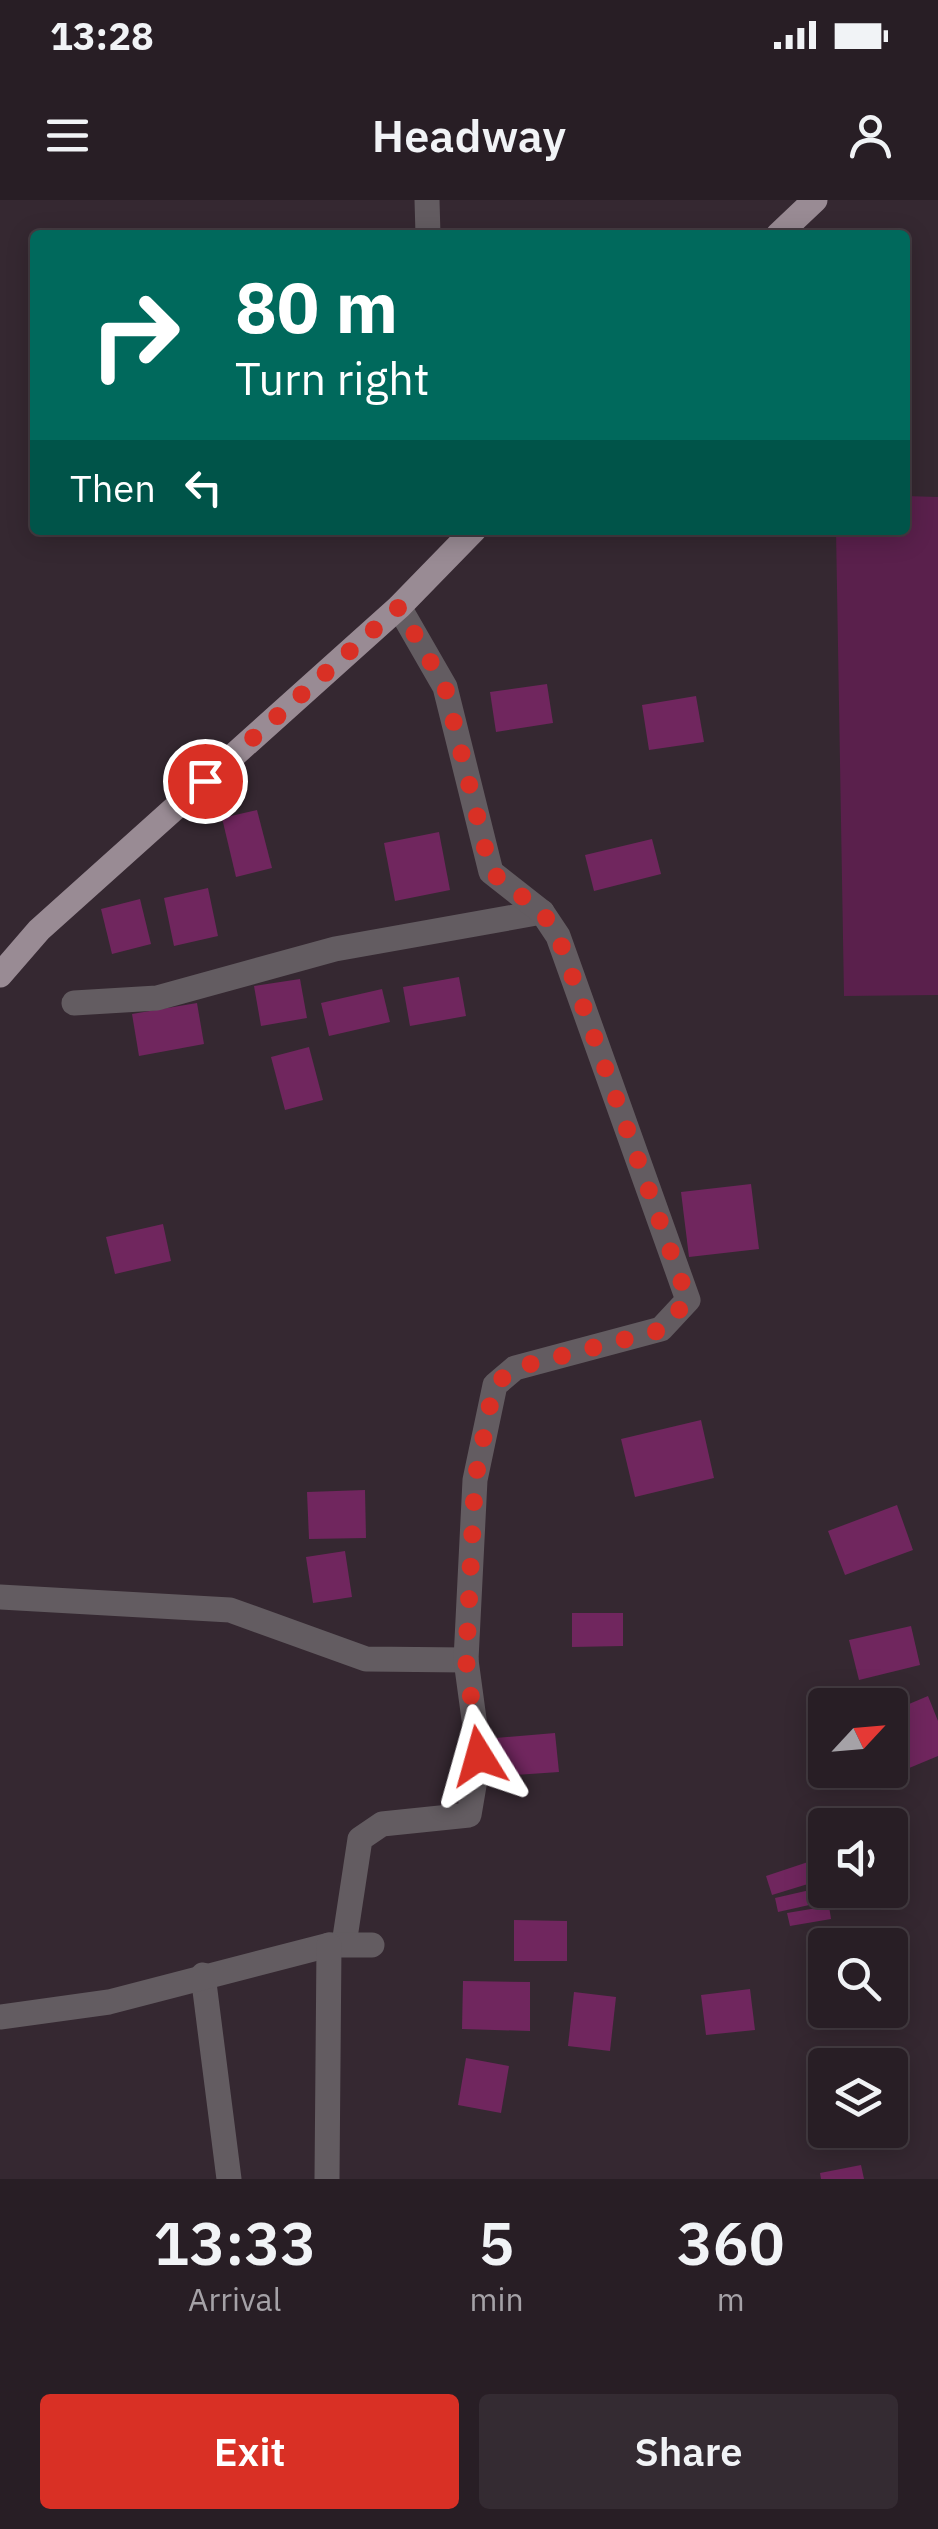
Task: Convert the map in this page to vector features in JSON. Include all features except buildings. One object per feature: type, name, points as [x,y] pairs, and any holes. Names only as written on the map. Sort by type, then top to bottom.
[{"type":"main road","points":[[783,230],[814,200]]},
{"type":"main road","points":[[0,976],[39,930],[399,607],[462,535]]},
{"type":"street","points":[[427,200],[428,230]]},
{"type":"street","points":[[327,2179],[337,1945],[360,1840],[382,1824],[469,1815],[479,1756],[466,1660],[475,1480],[494,1385],[515,1368],[661,1330],[688,1300],[558,936],[542,912],[491,872],[445,687],[399,607]]},
{"type":"street","points":[[74,1002],[157,998],[336,949],[542,912]]},
{"type":"street","points":[[0,1598],[230,1610],[366,1659],[466,1660]]},
{"type":"street","points":[[0,2017],[108,2002],[203,1975],[337,1945],[372,1945]]},
{"type":"street","points":[[203,1975],[229,2179]]},
{"type":"shaded area","points":[[910,496],[938,497],[938,995],[844,996],[836,535],[910,535]]},
{"type":"route","points":[[205,781],[399,607],[445,687],[491,872],[542,912],[558,936],[688,1300],[661,1330],[515,1368],[494,1385],[475,1480],[466,1660],[479,1756]]}]
